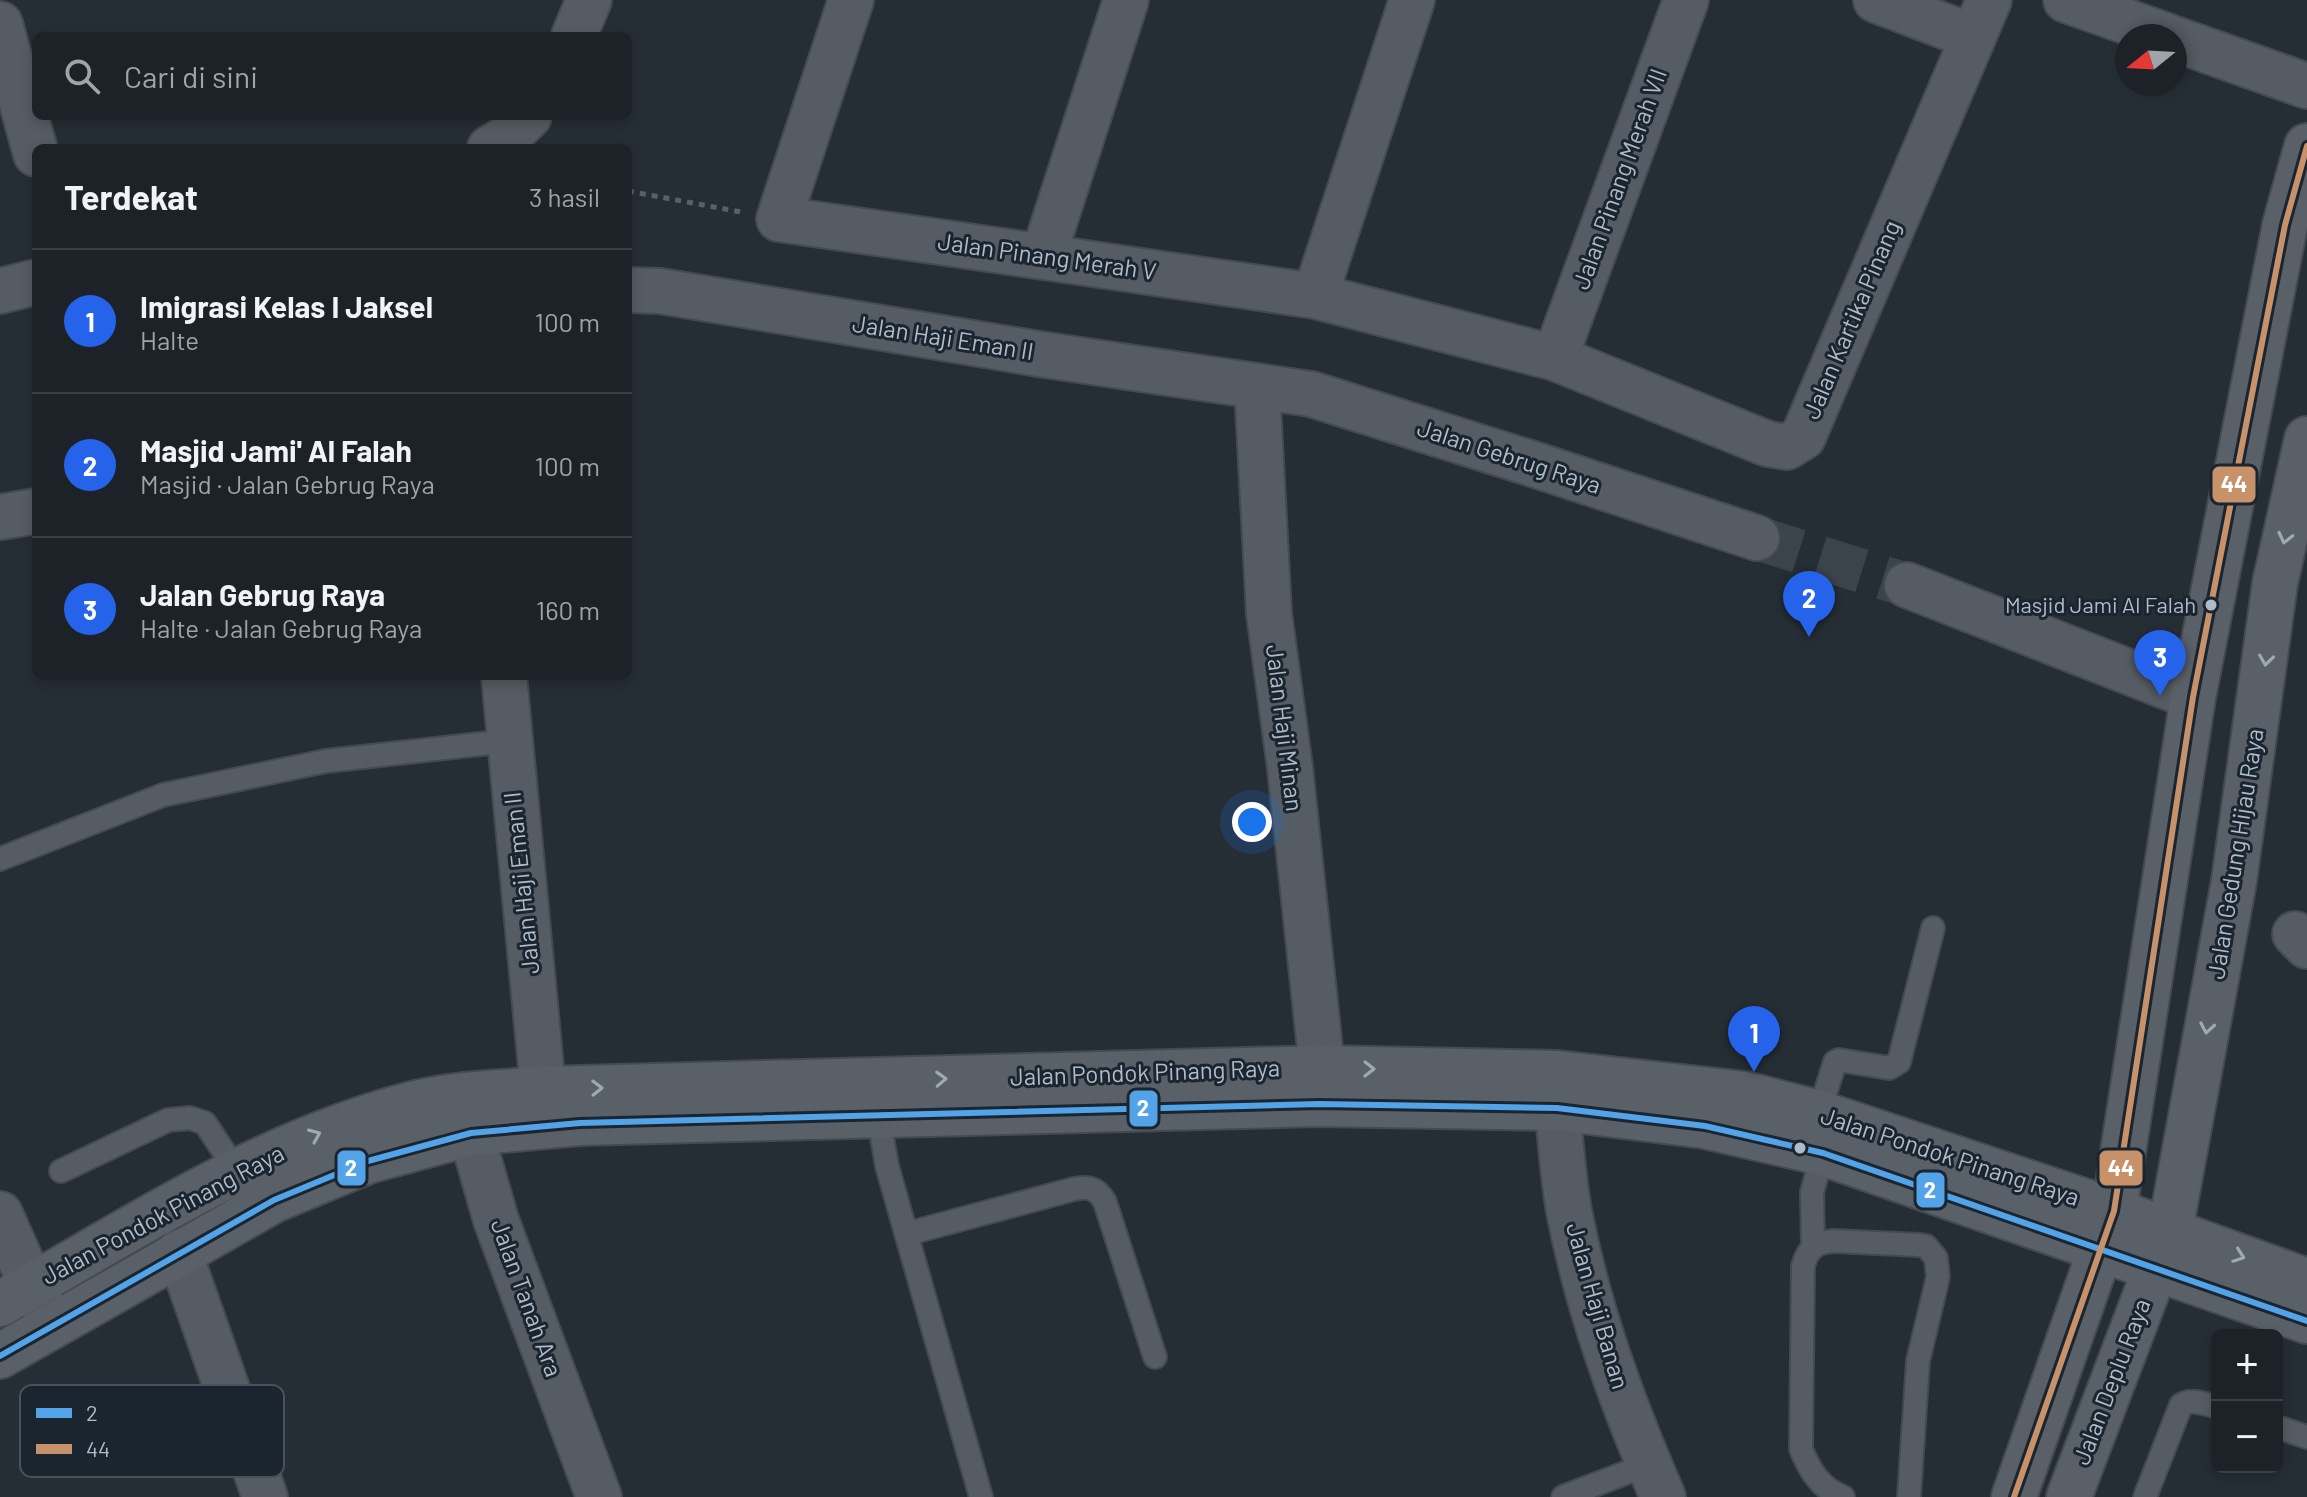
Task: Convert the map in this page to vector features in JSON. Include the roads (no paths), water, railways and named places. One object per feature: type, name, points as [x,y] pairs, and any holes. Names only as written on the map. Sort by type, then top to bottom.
[{"type":"main road","points":[[2014,1497],[2108,1230],[2214,579],[2285,225],[2307,146]]},
{"type":"main road","name":"Jalan Gedung Hijau Raya","points":[[2163,1249],[2234,881],[2275,583],[2307,439]]},
{"type":"main road","points":[[2214,579],[2226,588],[2241,592],[2275,583]]},
{"type":"main road","name":"Jalan Pondok Pinang Raya","points":[[16,1295],[236,1170],[324,1131],[418,1103],[472,1114],[580,1123],[876,1098],[1322,1068],[1557,1073],[1745,1094],[1821,1133],[2163,1249],[2307,1281]]},
{"type":"main road","name":"Jalan Pondok Pinang Raya","points":[[0,1356],[274,1200],[472,1114],[543,1089],[876,1098],[1557,1108],[1705,1126],[1821,1133]]},
{"type":"main road","name":"Jalan Pondok Pinang Raya","points":[[2163,1249],[2307,1321]]},
{"type":"main road","name":"Jalan Deplu Raya","points":[[2069,1497],[2163,1249]]},
{"type":"street","points":[[576,32],[589,0]]},
{"type":"street","name":"Jalan Pinang Merah V","points":[[851,0],[779,219],[1315,296],[1555,358]]},
{"type":"street","points":[[1043,257],[1126,0]]},
{"type":"street","points":[[1315,296],[1412,0]]},
{"type":"street","name":"Jalan Pinang Merah VII","points":[[1555,358],[1686,0]]},
{"type":"street","points":[[1876,0],[1981,18]]},
{"type":"street","points":[[2066,0],[2133,24]]},
{"type":"street","name":"Jalan Kartika Pinang","points":[[1555,358],[1768,444],[1787,447],[1803,437],[1981,18]]},
{"type":"street","points":[[0,24],[33,144]]},
{"type":"street","points":[[2187,43],[2307,86]]},
{"type":"street","points":[[497,144],[525,120]]},
{"type":"street","points":[[0,291],[32,283]]},
{"type":"street","name":"Jalan Haji Eman II","points":[[632,290],[660,291],[1257,387]]},
{"type":"street","name":"Jalan Gebrug Raya","points":[[1257,387],[1311,394],[1757,538]]},
{"type":"street","name":"Jalan Haji Minan","points":[[1257,387],[1269,613],[1290,768],[1322,1068]]},
{"type":"street","points":[[0,517],[32,512]]},
{"type":"street","points":[[1907,585],[2193,697]]},
{"type":"street","name":"Jalan Haji Eman II","points":[[504,680],[543,1089]]},
{"type":"street","name":"Jalan Haji Banan","points":[[1557,1108],[1569,1209],[1587,1292],[1656,1480]]},
{"type":"street","name":"Jalan Tanah Ara","points":[[472,1114],[496,1220],[599,1497]]},
{"type":"street","points":[[0,1214],[16,1295],[54,1326]]},
{"type":"street","points":[[179,1252],[226,1385]]},
{"type":"street","points":[[258,1477],[265,1497]]},
{"type":"lane","points":[[0,859],[163,795],[326,761],[508,741]]},
{"type":"lane","points":[[1813,1247],[1812,1192],[1835,1062],[1839,1060],[1889,1068],[1899,1062],[1933,928]]},
{"type":"lane","points":[[876,1098],[887,1166],[981,1497]]},
{"type":"lane","points":[[61,1171],[168,1120],[190,1118],[205,1123],[236,1170]]},
{"type":"lane","points":[[906,1234],[1074,1189],[1088,1187],[1099,1191],[1155,1357]]},
{"type":"lane","points":[[1843,1497],[1827,1491],[1818,1481],[1801,1449],[1803,1266],[1806,1254],[1813,1247],[1821,1242],[1834,1241],[1920,1245],[1932,1251],[1936,1258],[1938,1277],[1918,1361],[1909,1497]]},
{"type":"lane","points":[[2145,1497],[2181,1405],[2186,1401],[2211,1405]]},
{"type":"lane","points":[[2283,1429],[2307,1437]]},
{"type":"lane","points":[[1563,1497],[1656,1480]]},
{"type":"tunnel","points":[[1757,538],[1907,585]]},
{"type":"place","name":"Masjid Jami Al Falah","points":[[2211,605]]},
{"type":"place","name":"Masjid Jami' Al Falah","points":[[1809,637]]},
{"type":"place","name":"Jalan Gebrug Raya","points":[[2160,696]]},
{"type":"place","name":"Imigrasi Kelas I Jaksel","points":[[1754,1072]]}]
